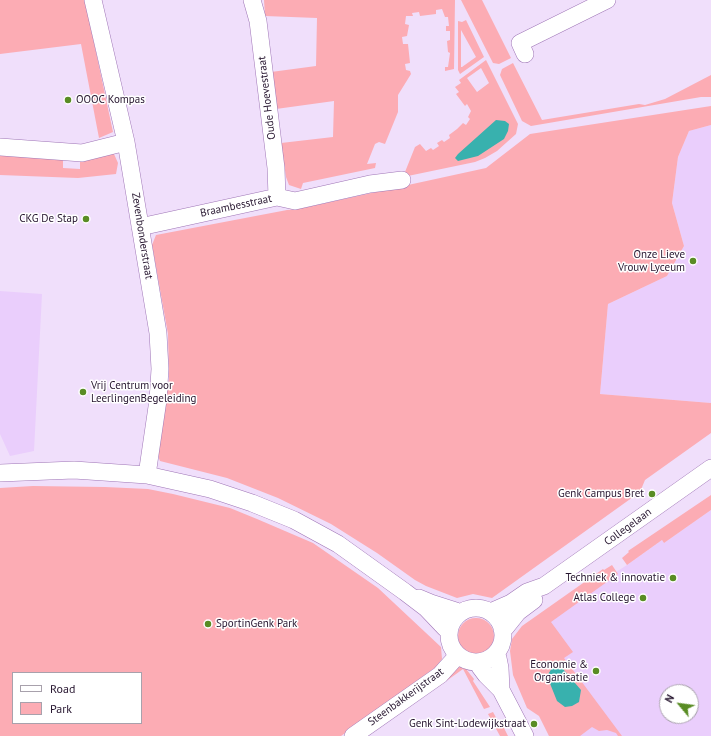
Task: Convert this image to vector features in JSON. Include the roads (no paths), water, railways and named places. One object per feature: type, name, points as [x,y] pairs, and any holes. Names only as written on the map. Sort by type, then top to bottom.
[{"type":"street","name":"Zevenbonderstraat","points":[[93,0],[126,142],[158,333],[160,369],[158,400],[147,475]]},
{"type":"street","name":"Oude Hoevestraat","points":[[252,0],[258,29],[276,168],[277,197]]},
{"type":"street","points":[[525,54],[520,43],[607,0]]},
{"type":"street","points":[[0,147],[82,153],[126,142]]},
{"type":"street","name":"Braambesstraat","points":[[140,227],[277,197],[295,201],[370,184],[402,180]]},
{"type":"street","name":"Collegelaan","points":[[492,613],[495,610],[511,604],[527,592],[544,586],[711,468]]},
{"type":"street","points":[[0,473],[74,470],[147,475],[210,489],[252,503],[294,520],[338,544],[406,592],[426,608],[445,628],[449,630]]},
{"type":"street","name":"Collegelaan","points":[[502,629],[506,627],[518,612],[534,600],[544,586]]},
{"type":"street","points":[[406,592],[431,603],[456,611],[459,614]]},
{"type":"street","points":[[476,608],[484,609],[492,613],[500,623],[503,639],[495,654],[488,660],[479,662],[464,660],[458,656],[452,649],[449,640],[449,630],[454,618],[470,609],[476,608]]},
{"type":"street","points":[[495,654],[498,658],[500,668],[501,690]]},
{"type":"street","name":"Steenbakkerijstraat","points":[[353,736],[440,675],[458,656]]},
{"type":"street","points":[[479,662],[480,667],[486,675],[501,690],[525,736]]},
{"type":"place","name":"OOOC Kompas","points":[[68,100]]},
{"type":"place","name":"CKG De Stap","points":[[86,219]]},
{"type":"place","name":"Onze Lieve Vrouw Lyceum","points":[[693,261]]},
{"type":"place","name":"Vrij Centrum voor LeerlingenBegeleiding","points":[[83,392]]},
{"type":"place","name":"Genk Campus Bret","points":[[652,494]]},
{"type":"place","name":"Techniek & innovatie","points":[[673,578]]},
{"type":"place","name":"Atlas College","points":[[643,598]]},
{"type":"place","name":"SportinGenk Park","points":[[208,624]]},
{"type":"place","name":"Economie & Organisatie","points":[[596,671]]},
{"type":"place","name":"Genk Sint-Lodewijkstraat","points":[[534,724]]}]
